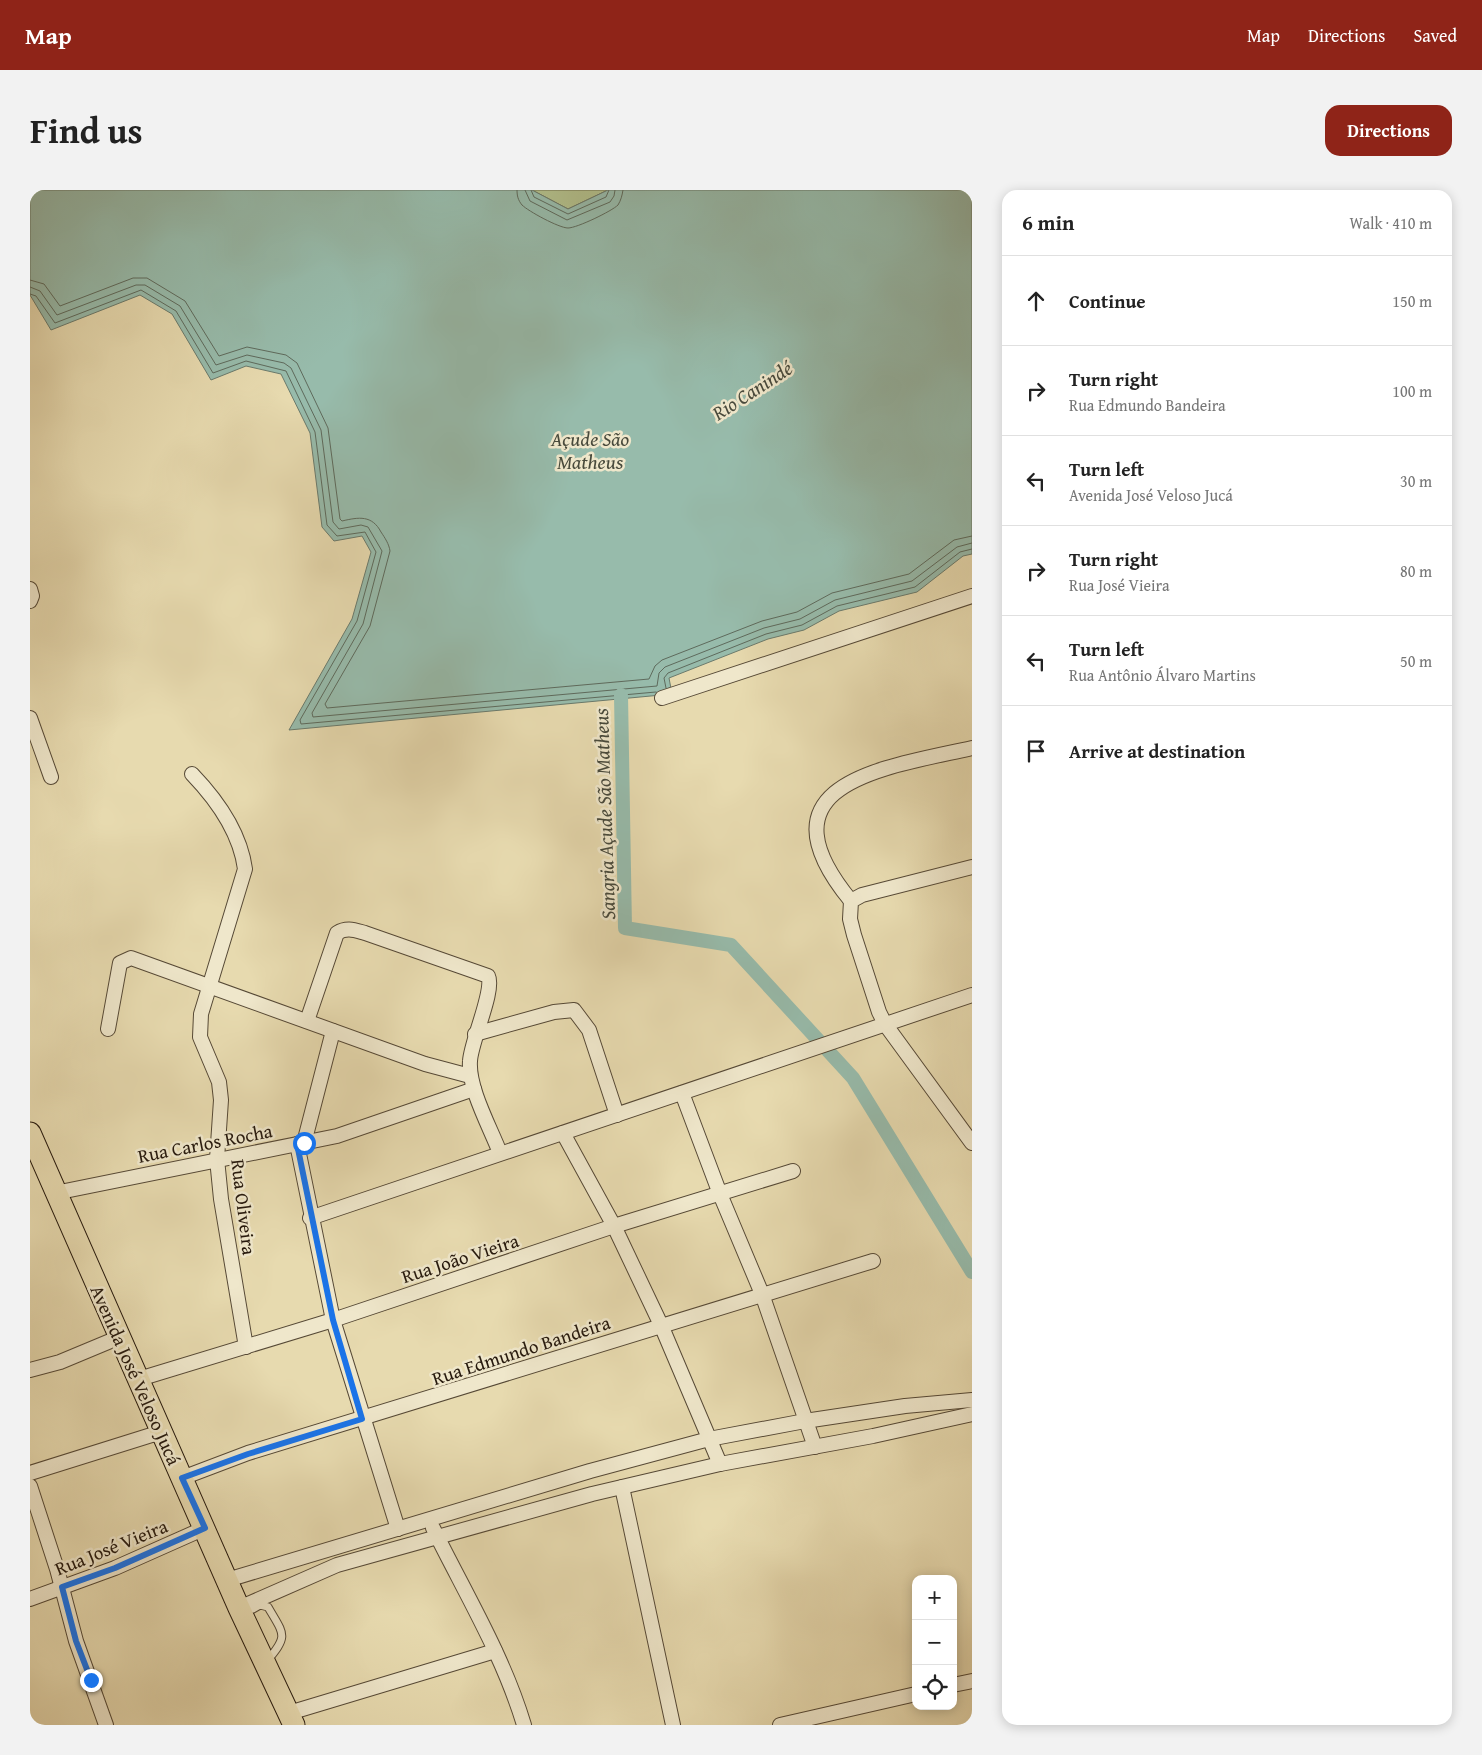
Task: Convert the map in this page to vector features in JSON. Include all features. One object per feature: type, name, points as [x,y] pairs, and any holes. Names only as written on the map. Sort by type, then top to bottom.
[{"type":"main road","name":"Avenida José Veloso Jucá","points":[[30,1133],[240,1611],[291,1719]]},
{"type":"street","points":[[30,589],[30,601]]},
{"type":"street","points":[[662,698],[972,596]]},
{"type":"street","points":[[30,718],[51,777]]},
{"type":"street","points":[[972,748],[881,771],[854,780],[830,795],[820,812],[816,837],[827,864],[852,901],[850,919],[854,935],[870,989],[885,1024],[972,1143]]},
{"type":"street","name":"Rua Oliveira","points":[[192,774],[213,796],[224,815],[240,847],[245,869],[201,1014],[200,1037],[219,1082],[221,1100],[217,1159],[221,1199],[246,1347]]},
{"type":"street","points":[[852,901],[862,895],[972,867]]},
{"type":"street","points":[[307,1021],[337,933],[349,929],[488,976],[491,989],[475,1034],[471,1052],[472,1082],[500,1152]]},
{"type":"street","points":[[108,1029],[118,968],[123,960],[134,959],[472,1082]]},
{"type":"street","points":[[310,1218],[500,1152],[563,1134],[972,995]]},
{"type":"street","points":[[475,1034],[554,1012],[574,1010],[590,1030],[617,1115]]},
{"type":"street","points":[[333,1030],[300,1144],[310,1218],[333,1320],[362,1419],[398,1529]]},
{"type":"street","name":"Rua Carlos Rocha","points":[[55,1193],[217,1159],[300,1144],[346,1132],[472,1082]]},
{"type":"street","points":[[682,1093],[720,1194],[762,1294],[815,1446]]},
{"type":"street","points":[[563,1134],[614,1226],[661,1325],[720,1464]]},
{"type":"street","name":"Rua João Vieira","points":[[139,1379],[333,1320],[614,1226],[793,1171]]},
{"type":"street","name":"Rua Edmundo Bandeira","points":[[182,1478],[248,1454],[873,1261]]},
{"type":"street","points":[[30,1370],[60,1362],[120,1337]]},
{"type":"street","points":[[227,1580],[430,1521],[590,1471],[709,1439],[805,1421],[905,1406],[972,1400]]},
{"type":"street","points":[[240,1611],[337,1565],[437,1536],[622,1487],[720,1464],[972,1414]]},
{"type":"street","points":[[30,1473],[162,1432]]},
{"type":"street","points":[[30,1486],[62,1587],[76,1641],[106,1725]]},
{"type":"street","points":[[622,1487],[673,1725]]},
{"type":"street","points":[[430,1521],[495,1651],[524,1725]]},
{"type":"street","name":"Rua José Vieira","points":[[30,1599],[115,1568],[205,1528]]},
{"type":"street","points":[[291,1719],[495,1651]]},
{"type":"street","points":[[957,1684],[972,1681]]},
{"type":"street","points":[[780,1725],[912,1695]]},
{"type":"lane","points":[[240,1611],[260,1606],[268,1607],[280,1628],[283,1636],[282,1644],[265,1663]]},
{"type":"green space","points":[[532,190],[608,190],[568,209]]},
{"type":"water","name":"Açude São Matheus","points":[[30,190],[532,190],[568,209],[608,190],[972,190],[972,554],[963,556],[917,592],[839,611],[804,630],[768,639],[669,678],[672,694],[289,730],[352,619],[371,552],[362,536],[334,541],[322,527],[310,433],[281,374],[246,366],[211,380],[172,314],[140,295],[51,330],[30,295]]},
{"type":"waterway","name":"Sangria Açude São Matheus","points":[[621,695],[625,928],[731,945],[853,1078],[972,1272]]},
{"type":"route","points":[[91,1680],[76,1641],[62,1587],[115,1568],[205,1528],[182,1478],[248,1454],[362,1419],[333,1320],[310,1218],[297,1144],[304,1143]]},
{"type":"water label","name":"Rio Canindé","points":[[752,390]]}]
